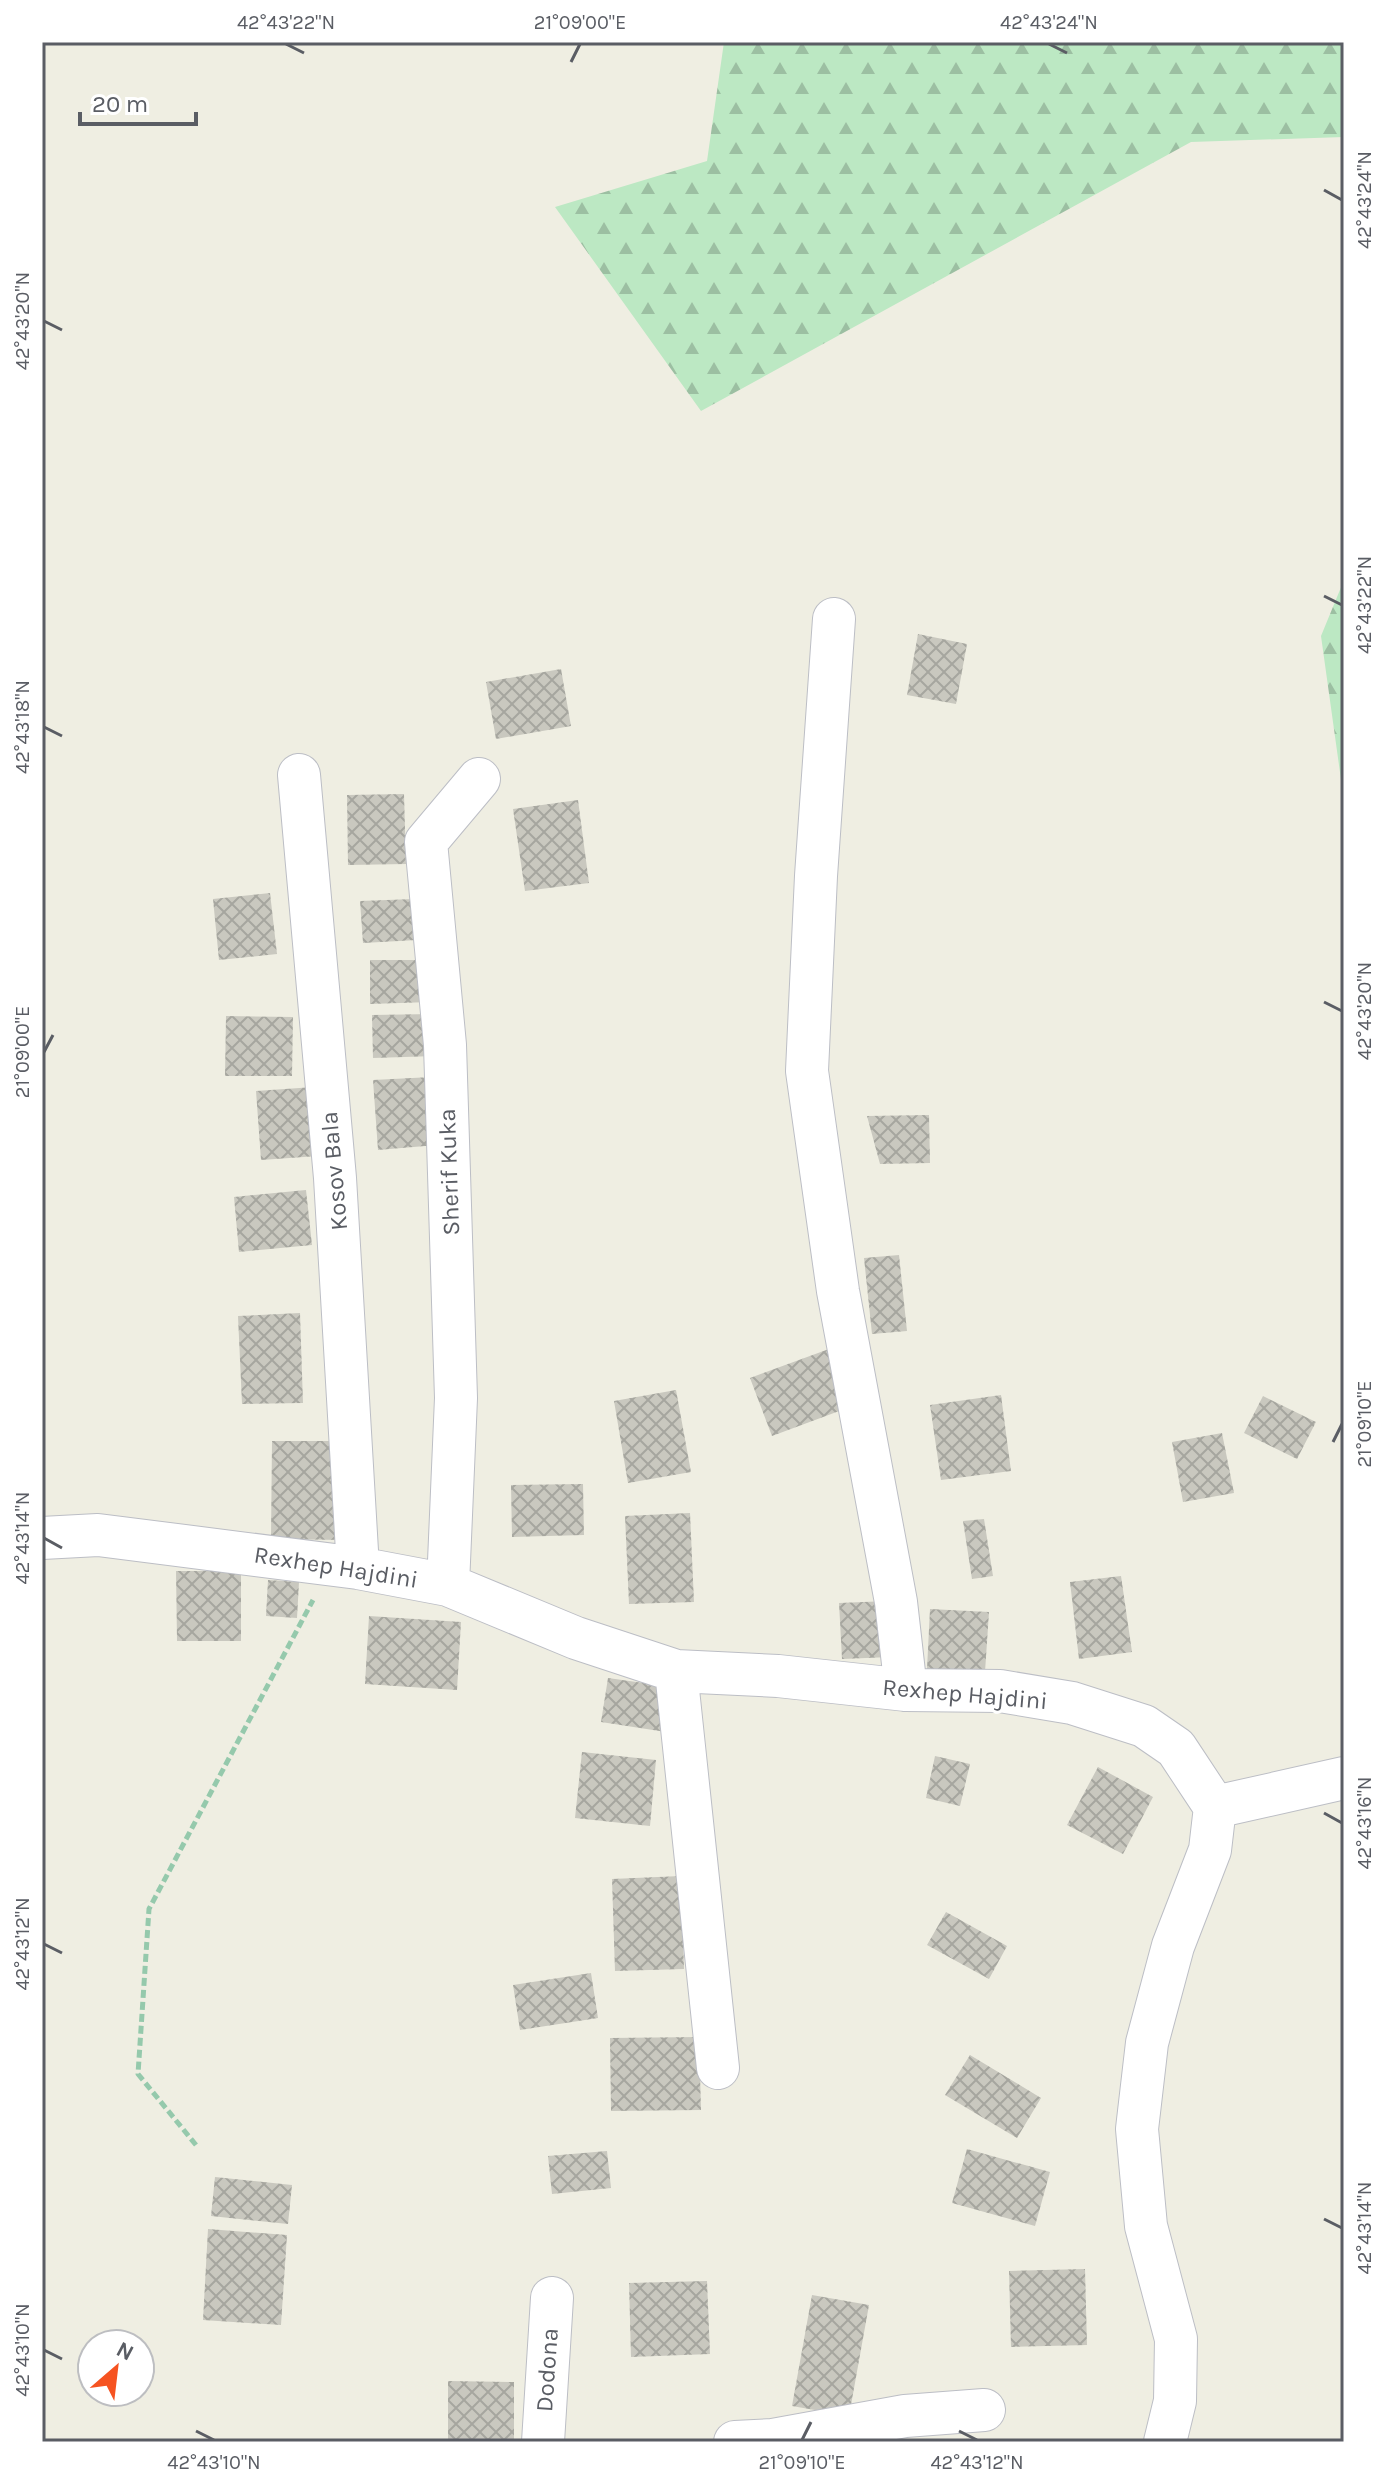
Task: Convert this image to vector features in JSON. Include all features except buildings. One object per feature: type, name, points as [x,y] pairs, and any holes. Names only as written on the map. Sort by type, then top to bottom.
[{"type":"street","points":[[834,619],[816,876],[807,1071],[838,1291],[896,1602],[906,1690]]},
{"type":"street","name":"Kosov Bala","points":[[299,775],[336,1193],[345,1566]]},
{"type":"street","name":"Sherif Kuka","points":[[448,1585],[456,1398],[445,1045],[426,842],[479,779]]},
{"type":"street","name":"Rexhep Hajdini","points":[[42,1538],[98,1535],[345,1566],[448,1585],[576,1638],[676,1671],[778,1676],[906,1690],[1000,1691],[1072,1703],[1144,1726],[1176,1748],[1215,1807]]},
{"type":"street","points":[[676,1671],[718,2068]]},
{"type":"street","points":[[1165,2442],[1175,2401],[1176,2339],[1146,2226],[1137,2129],[1147,2043],[1173,1946],[1210,1850],[1215,1807],[1344,1778]]},
{"type":"street","name":"Dodona","points":[[543,2442],[552,2298]]},
{"type":"street","points":[[735,2442],[773,2440],[905,2416],[984,2410]]},
{"type":"path","points":[[196,2145],[138,2074],[149,1909],[345,1566]]},
{"type":"green space","points":[[724,42],[1344,42],[1344,137],[1191,142],[701,411],[555,207],[707,161]]},
{"type":"green space","points":[[1344,580],[1344,801],[1321,636]]}]
